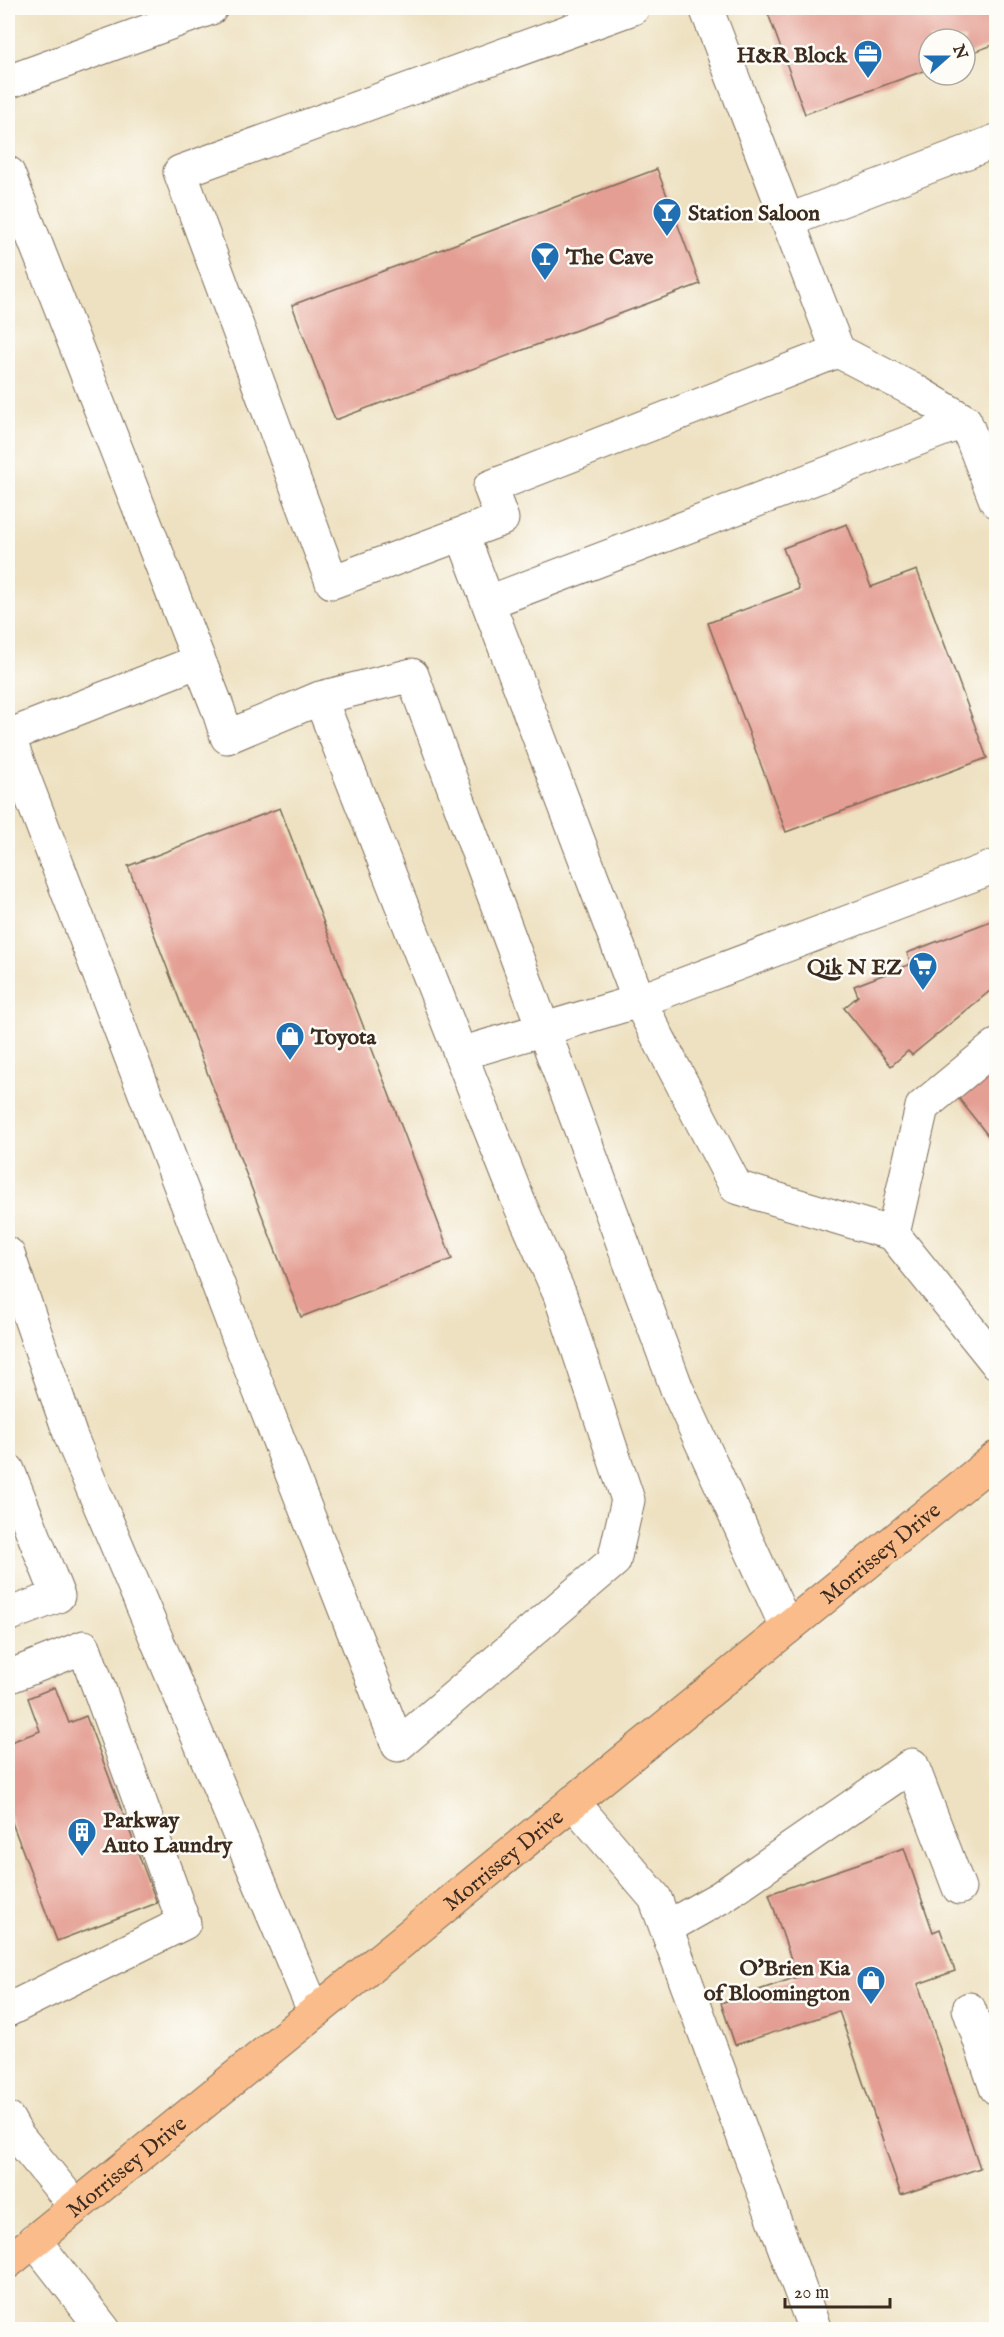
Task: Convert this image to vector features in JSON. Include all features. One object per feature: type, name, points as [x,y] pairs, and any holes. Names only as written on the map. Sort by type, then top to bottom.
[{"type":"main road","name":"Morrissey Drive","points":[[8,2262],[996,1458]]},
{"type":"lane","points":[[8,82],[211,8]]},
{"type":"lane","points":[[633,8],[180,172],[332,582],[502,519],[490,487],[838,351]]},
{"type":"lane","points":[[706,8],[838,351],[917,392],[965,421],[996,501]]},
{"type":"lane","points":[[787,220],[996,141]]},
{"type":"lane","points":[[8,174],[227,737],[320,698],[412,675],[677,1389],[787,1628]]},
{"type":"lane","points":[[489,602],[965,421]]},
{"type":"lane","points":[[462,534],[639,1001],[736,1187],[894,1234],[996,1362]]},
{"type":"lane","points":[[199,661],[8,736],[234,1326],[398,1745],[614,1561],[628,1500],[560,1295],[520,1205],[320,698]]},
{"type":"lane","points":[[460,1054],[639,1001],[996,866]]},
{"type":"lane","points":[[894,1234],[922,1107],[996,1046]]},
{"type":"lane","points":[[8,1254],[71,1437],[314,2011]]},
{"type":"lane","points":[[8,1470],[58,1596],[8,1615]]},
{"type":"lane","points":[[8,1677],[84,1647],[184,1923],[8,2010]]},
{"type":"lane","points":[[666,1928],[721,1897],[912,1765],[959,1888]]},
{"type":"lane","points":[[573,1802],[655,1898],[815,2330]]},
{"type":"lane","points":[[969,2009],[996,2088]]},
{"type":"lane","points":[[8,2119],[16,2135],[75,2206]]},
{"type":"lane","points":[[34,2240],[104,2330]]},
{"type":"building","points":[[766,8],[996,8],[996,44],[977,51],[977,27],[917,27],[917,73],[805,114]]},
{"type":"building","points":[[657,169],[700,284],[335,420],[292,305]]},
{"type":"building","points":[[847,524],[871,587],[917,570],[987,758],[786,832],[708,623],[799,589],[783,548]]},
{"type":"building","name":"Toyota","points":[[280,808],[452,1259],[301,1317],[128,866]]},
{"type":"building","name":"Qik N EZ","points":[[996,919],[996,986],[912,1055],[908,1051],[891,1066],[844,1008],[858,996],[854,986],[911,964],[907,953]]},
{"type":"building","points":[[996,1057],[996,1146],[953,1091]]},
{"type":"building","name":"Parkway Auto Laundry","points":[[55,1687],[69,1723],[86,1716],[157,1903],[57,1941],[8,1812],[8,1743],[40,1731],[28,1698]]},
{"type":"building","points":[[904,1848],[933,1932],[940,1929],[955,1971],[918,1984],[980,2168],[901,2195],[839,2011],[735,2045],[721,2003],[797,1977],[769,1894]]},
{"type":"place","name":"H&R Block","points":[[868,80]]},
{"type":"place","name":"Station Saloon","points":[[667,238]]},
{"type":"place","name":"The Cave","points":[[545,282]]},
{"type":"place","name":"Qik N EZ","points":[[923,992]]},
{"type":"place","name":"Toyota","points":[[290,1062]]},
{"type":"place","name":"Parkway Auto Laundry","points":[[82,1858]]},
{"type":"place","name":"O'Brien Kia of Bloomington","points":[[871,2006]]}]
